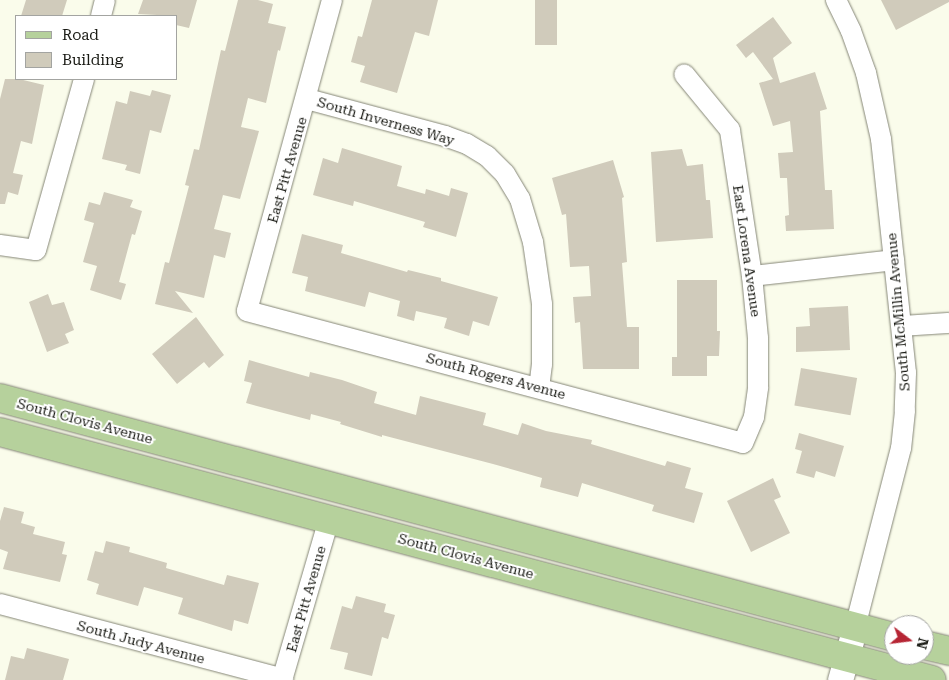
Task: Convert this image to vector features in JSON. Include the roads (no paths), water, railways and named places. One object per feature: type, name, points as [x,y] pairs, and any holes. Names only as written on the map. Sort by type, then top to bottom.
[{"type":"main road","name":"South Clovis Avenue","points":[[0,398],[884,634]]},
{"type":"main road","name":"South Clovis Avenue","points":[[0,432],[329,519],[843,669],[932,680]]},
{"type":"main road","points":[[329,519],[334,510],[344,506],[457,532],[506,534]]},
{"type":"main road","points":[[934,647],[949,651]]},
{"type":"street","points":[[101,15],[105,0]]},
{"type":"street","name":"East Pitt Avenue","points":[[247,311],[307,99],[332,0]]},
{"type":"street","name":"South McMillin Avenue","points":[[836,0],[851,31],[875,106],[881,139],[906,373],[905,411],[901,448],[855,627]]},
{"type":"street","name":"East Lorena Avenue","points":[[684,74],[730,130],[752,276],[758,338],[758,386],[754,417],[744,443]]},
{"type":"street","points":[[0,245],[36,250],[84,80]]},
{"type":"street","name":"South Inverness Way","points":[[307,99],[445,136],[467,144],[487,156],[505,174],[520,199],[533,242],[542,304],[542,364],[539,387]]},
{"type":"street","points":[[752,276],[894,260]]},
{"type":"street","name":"South Rogers Avenue","points":[[247,311],[539,387],[744,443]]},
{"type":"street","points":[[902,326],[949,323]]},
{"type":"street","name":"East Pitt Avenue","points":[[283,679],[329,519]]},
{"type":"street","name":"South Judy Avenue","points":[[0,604],[283,679]]},
{"type":"street","points":[[843,669],[855,627]]}]
